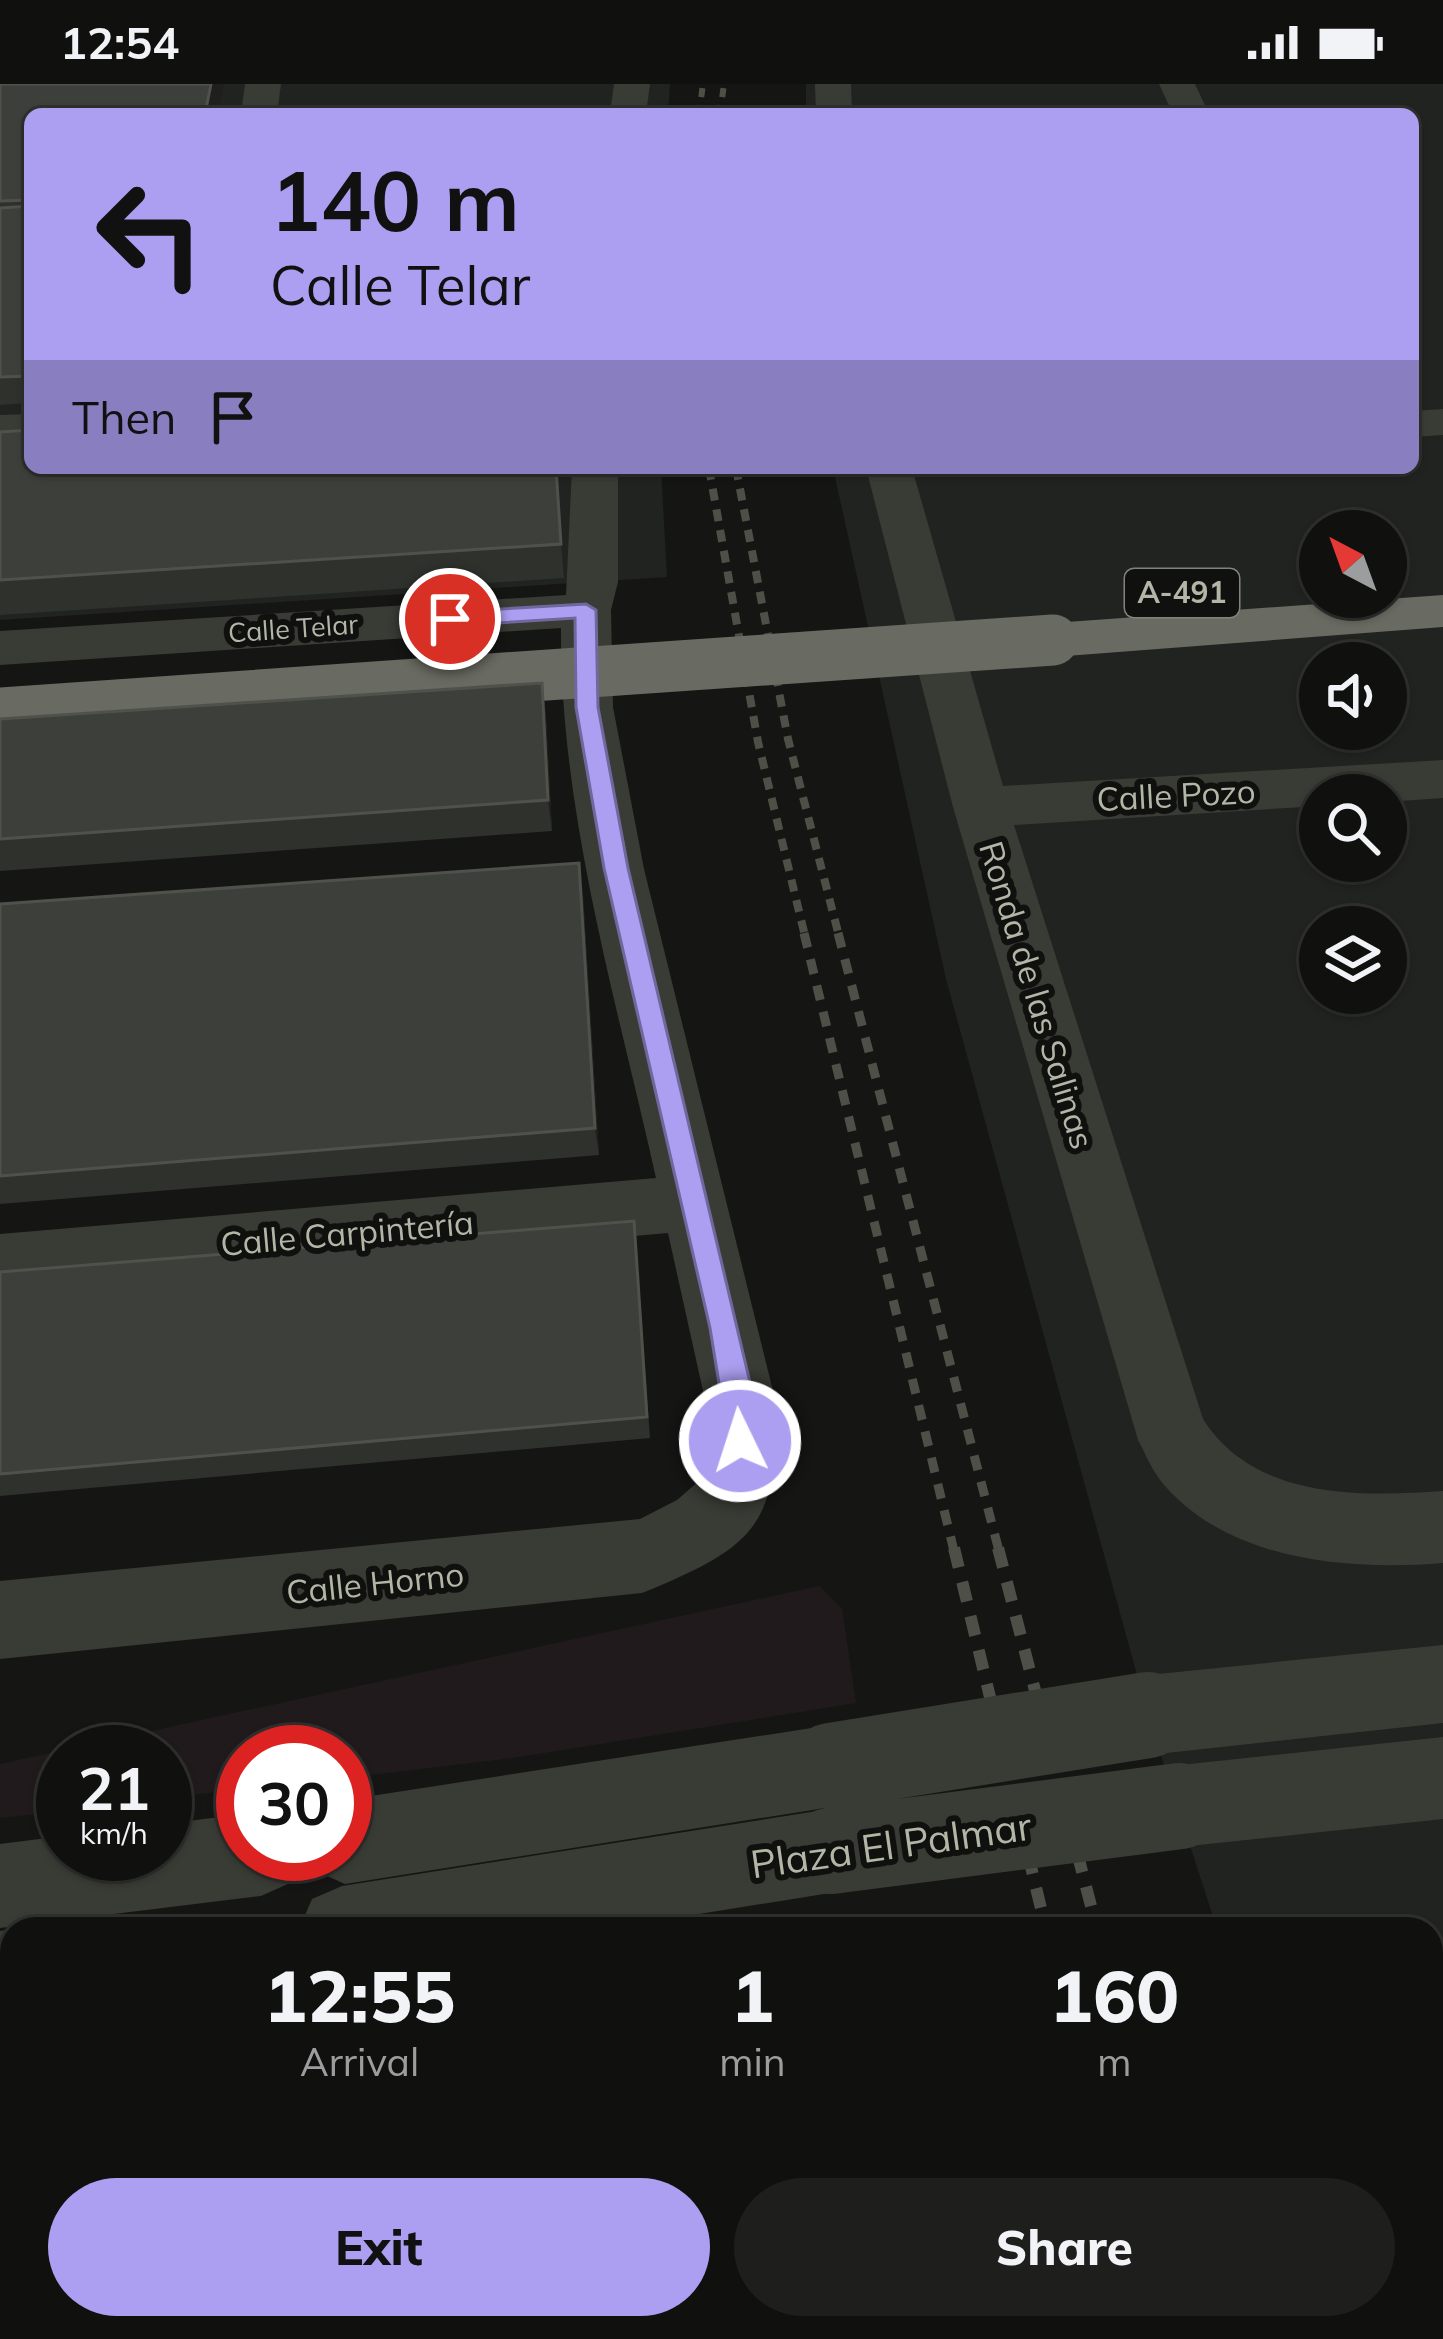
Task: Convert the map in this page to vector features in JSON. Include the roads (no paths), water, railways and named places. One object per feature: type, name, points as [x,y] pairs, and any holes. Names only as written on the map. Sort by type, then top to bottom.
[{"type":"highway","points":[[1407,577],[1443,574]]},
{"type":"highway","name":"A-491","points":[[0,713],[1048,622],[1299,586]]},
{"type":"highway","name":"A-491","points":[[0,674],[1048,622],[1443,611]]},
{"type":"street","points":[[595,474],[594,582],[586,610],[592,870],[694,1203]]},
{"type":"street","name":"Ronda de las Salinas","points":[[891,474],[981,807],[1163,1416],[1188,1458],[1234,1495],[1281,1517],[1343,1529],[1443,1527]]},
{"type":"street","name":"Calle Telar","points":[[0,648],[586,610]]},
{"type":"street","points":[[0,736],[587,707]]},
{"type":"street","name":"Calle Pozo","points":[[981,807],[1443,779]]},
{"type":"street","name":"Calle Carpintería","points":[[0,1263],[694,1203]]},
{"type":"street","name":"Calle Horno","points":[[0,1620],[642,1556],[694,1532],[731,1498],[740,1441],[738,1391],[694,1203]]},
{"type":"street","points":[[372,1838],[1148,1715],[1443,1684]]},
{"type":"street","name":"Plaza El Palmar","points":[[417,1917],[830,1851],[1443,1778]]},
{"type":"street","points":[[0,1886],[216,1860]]},
{"type":"railway","points":[[700,108],[703,84]]},
{"type":"railway","points":[[721,108],[724,84]]},
{"type":"railway","points":[[710,474],[758,742],[805,936]]},
{"type":"railway","points":[[737,474],[788,739],[839,936]]},
{"type":"railway","points":[[804,933],[954,1551]]},
{"type":"railway","points":[[838,933],[999,1551]]},
{"type":"railway","points":[[954,1548],[1043,1917]]},
{"type":"railway","points":[[998,1548],[1094,1917]]}]
